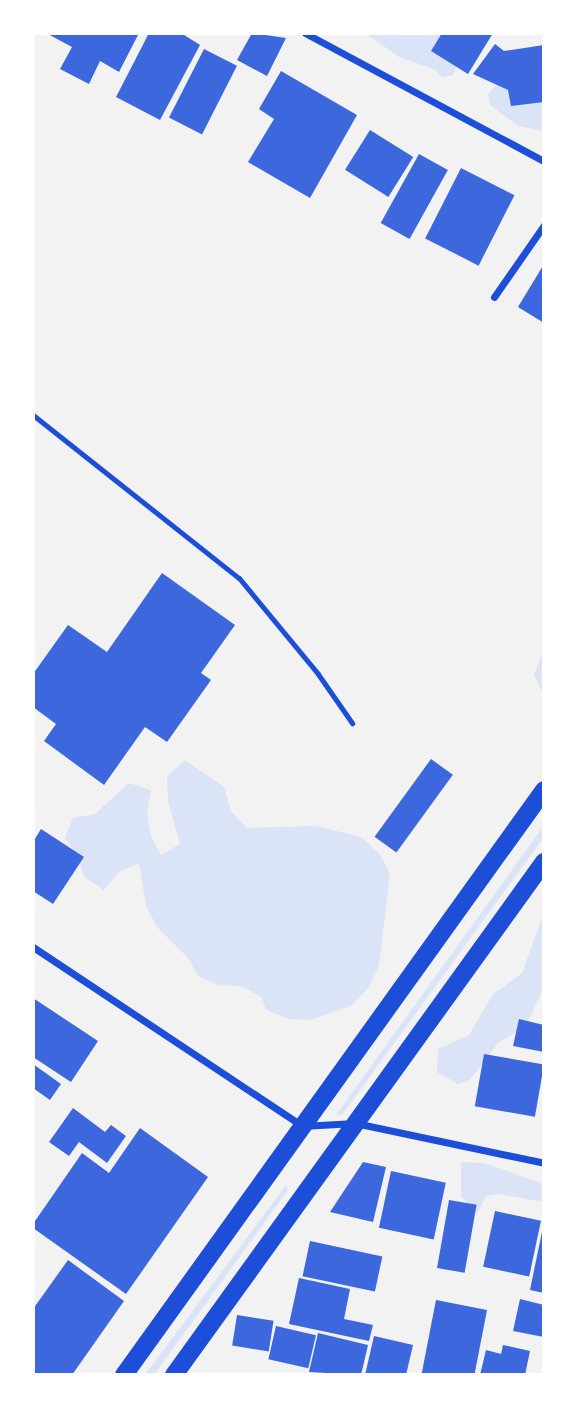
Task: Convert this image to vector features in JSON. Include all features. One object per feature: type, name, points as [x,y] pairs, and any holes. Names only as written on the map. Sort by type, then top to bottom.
[{"type":"main road","points":[[124,1375],[544,790]]},
{"type":"main road","points":[[174,1375],[544,863]]},
{"type":"street","points":[[305,33],[544,161]]},
{"type":"street","points":[[494,297],[544,225]]},
{"type":"street","points":[[33,947],[302,1126],[355,1123],[544,1163]]},
{"type":"lane","points":[[33,415],[239,578],[318,674],[352,723]]},
{"type":"shaded area","points":[[365,33],[448,33],[462,53],[453,75],[442,77],[434,69],[399,57]]},
{"type":"shaded area","points":[[507,83],[544,105],[544,131],[518,126],[490,105],[488,94],[495,86]]},
{"type":"shaded area","points":[[544,647],[544,696],[534,675]]},
{"type":"shaded area","points":[[185,760],[224,787],[231,811],[247,828],[317,826],[361,837],[379,853],[390,874],[379,965],[369,987],[351,1006],[310,1020],[288,1019],[266,1010],[261,997],[241,986],[218,985],[198,976],[188,958],[157,927],[146,906],[139,863],[119,872],[104,890],[84,877],[78,857],[65,838],[73,818],[95,814],[129,783],[151,790],[147,813],[151,836],[161,855],[180,844],[168,801],[167,776]]},
{"type":"shaded area","points":[[544,825],[544,837],[342,1115],[336,1115]]},
{"type":"shaded area","points":[[544,912],[544,987],[526,1026],[498,1043],[470,1080],[458,1084],[437,1072],[438,1049],[469,1035],[493,994],[522,973]]},
{"type":"shaded area","points":[[461,1162],[484,1163],[544,1184],[544,1202],[497,1194],[486,1196],[477,1214],[461,1196]]},
{"type":"shaded area","points":[[286,1185],[288,1190],[154,1375],[145,1375]]},
{"type":"building","points":[[46,33],[139,33],[119,72],[100,61],[89,84],[60,69],[72,47]]},
{"type":"building","points":[[149,33],[181,33],[200,45],[160,120],[116,97]]},
{"type":"building","points":[[252,33],[286,38],[267,76],[237,60]]},
{"type":"building","points":[[442,33],[493,33],[468,74],[431,51]]},
{"type":"building","points":[[495,44],[504,51],[544,45],[544,102],[511,106],[508,90],[473,74]]},
{"type":"building","points":[[204,49],[237,66],[202,134],[169,118]]},
{"type":"building","points":[[281,71],[357,115],[310,198],[248,162],[274,119],[259,109]]},
{"type":"building","points":[[370,130],[413,157],[388,197],[345,170]]},
{"type":"building","points":[[419,154],[448,170],[410,239],[381,223]]},
{"type":"building","points":[[461,168],[514,195],[479,266],[425,238]]},
{"type":"building","points":[[544,264],[544,323],[518,307]]},
{"type":"building","points":[[162,573],[235,625],[201,673],[211,680],[167,742],[145,727],[104,785],[44,741],[56,724],[33,707],[33,674],[68,625],[107,652]]},
{"type":"building","points":[[431,759],[453,775],[396,853],[375,837]]},
{"type":"building","points":[[41,829],[84,857],[53,904],[33,891],[33,842]]},
{"type":"building","points":[[33,998],[98,1041],[71,1082],[33,1057]]},
{"type":"building","points":[[519,1019],[544,1025],[544,1052],[513,1046]]},
{"type":"building","points":[[484,1054],[544,1065],[535,1117],[475,1106]]},
{"type":"building","points":[[33,1064],[61,1084],[50,1100],[33,1088]]},
{"type":"building","points":[[73,1108],[105,1132],[111,1125],[126,1136],[107,1163],[79,1142],[69,1156],[49,1142]]},
{"type":"building","points":[[140,1128],[208,1177],[126,1294],[33,1228],[33,1224],[82,1153],[109,1173]]},
{"type":"building","points":[[363,1162],[386,1167],[373,1222],[330,1212]]},
{"type":"building","points":[[391,1171],[446,1183],[434,1239],[379,1228]]},
{"type":"building","points":[[449,1200],[477,1205],[465,1273],[437,1268]]},
{"type":"building","points":[[495,1211],[541,1221],[529,1277],[483,1267]]},
{"type":"building","points":[[544,1227],[544,1293],[530,1290]]},
{"type":"building","points":[[310,1241],[382,1256],[375,1292],[303,1276]]},
{"type":"building","points":[[68,1260],[124,1301],[72,1375],[33,1375],[33,1309]]},
{"type":"building","points":[[299,1278],[350,1289],[344,1319],[373,1325],[369,1341],[289,1324]]},
{"type":"building","points":[[520,1299],[544,1305],[544,1337],[513,1331]]},
{"type":"building","points":[[436,1300],[487,1310],[474,1375],[421,1375]]},
{"type":"building","points":[[237,1315],[274,1321],[269,1351],[232,1346]]},
{"type":"building","points":[[276,1326],[316,1335],[308,1368],[268,1359]]},
{"type":"building","points":[[318,1333],[368,1345],[361,1375],[309,1372]]},
{"type":"building","points":[[374,1336],[413,1345],[406,1375],[365,1375]]},
{"type":"building","points":[[503,1345],[530,1351],[525,1375],[480,1375],[486,1350],[501,1354]]}]
